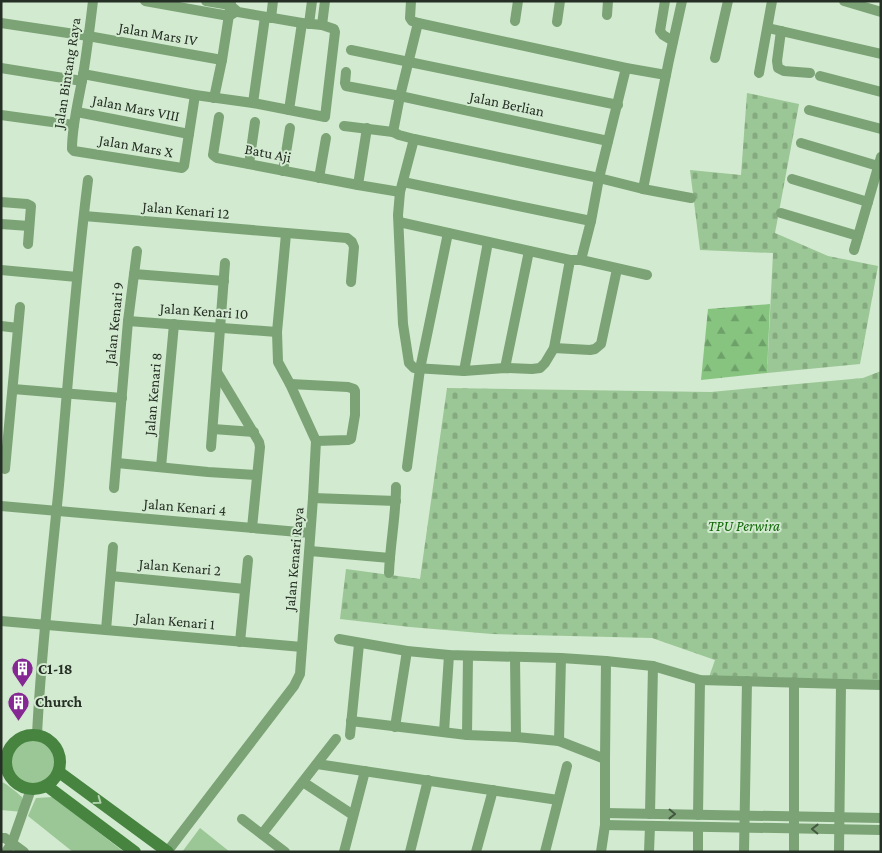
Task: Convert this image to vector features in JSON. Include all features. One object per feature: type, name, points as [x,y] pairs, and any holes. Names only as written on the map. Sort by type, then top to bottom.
[{"type":"street","name":"Jalan Bintang Raya","points":[[72,148],[93,1]]},
{"type":"street","points":[[146,1],[232,9]]},
{"type":"street","points":[[1,68],[253,103],[324,117],[334,28],[268,17],[206,1]]},
{"type":"street","points":[[253,103],[268,17],[273,1]]},
{"type":"street","points":[[289,110],[305,23],[312,1]]},
{"type":"street","points":[[322,25],[325,1]]},
{"type":"street","points":[[411,1],[410,18],[418,23],[666,75]]},
{"type":"street","points":[[515,21],[518,1]]},
{"type":"street","points":[[557,22],[560,1]]},
{"type":"street","points":[[607,15],[608,1]]},
{"type":"street","points":[[665,1],[660,31],[673,41]]},
{"type":"street","points":[[643,189],[682,1]]},
{"type":"street","points":[[715,58],[728,1]]},
{"type":"street","points":[[759,73],[772,1]]},
{"type":"street","points":[[844,1],[881,12]]},
{"type":"street","points":[[214,98],[232,9]]},
{"type":"street","name":"Jalan Mars IV","points":[[1,23],[88,36],[222,60]]},
{"type":"street","points":[[393,132],[418,23]]},
{"type":"street","points":[[768,28],[881,54]]},
{"type":"street","points":[[781,31],[777,61],[778,68],[784,71],[815,74],[881,92]]},
{"type":"street","points":[[351,50],[618,105]]},
{"type":"street","points":[[581,260],[626,68]]},
{"type":"street","name":"Jalan Berlian","points":[[346,72],[344,83],[346,86],[608,141]]},
{"type":"street","name":"Jalan Mars X","points":[[72,148],[74,151],[182,168],[184,166],[195,95]]},
{"type":"street","points":[[809,110],[881,129]]},
{"type":"street","name":"Jalan Mars VIII","points":[[77,112],[189,134]]},
{"type":"street","points":[[1,115],[74,125]]},
{"type":"street","name":"Batu Aji","points":[[219,117],[213,155],[217,158],[358,185],[402,188],[591,221]]},
{"type":"street","points":[[249,164],[255,122]]},
{"type":"street","points":[[344,126],[393,132],[414,139],[691,198]]},
{"type":"street","points":[[283,171],[290,128]]},
{"type":"street","points":[[358,185],[367,128]]},
{"type":"street","points":[[319,178],[326,138]]},
{"type":"street","points":[[414,139],[402,188],[398,215],[402,324],[409,363],[414,368],[420,370],[464,371],[540,368],[554,348],[570,260]]},
{"type":"street","points":[[801,143],[879,161],[854,250]]},
{"type":"street","points":[[792,179],[868,202]]},
{"type":"street","points":[[37,734],[76,277],[88,180]]},
{"type":"street","points":[[1,202],[30,204],[32,208],[28,244]]},
{"type":"street","points":[[781,213],[858,236]]},
{"type":"street","name":"Jalan Kenari 12","points":[[84,216],[347,238],[354,247],[351,282]]},
{"type":"street","points":[[399,222],[647,275]]},
{"type":"street","points":[[1,224],[30,226]]},
{"type":"street","points":[[407,467],[420,370],[448,233]]},
{"type":"street","name":"Jalan Kenari Raya","points":[[167,852],[294,686],[300,674],[314,498],[316,441],[278,362],[277,332],[286,234]]},
{"type":"street","points":[[464,371],[488,242]]},
{"type":"street","name":"Jalan Kenari 9","points":[[114,488],[128,320],[137,251]]},
{"type":"street","points":[[505,368],[529,251]]},
{"type":"street","points":[[212,447],[226,263]]},
{"type":"street","points":[[554,348],[590,350],[595,349],[601,344],[617,269]]},
{"type":"street","points":[[1,270],[76,277]]},
{"type":"street","points":[[134,274],[224,281]]},
{"type":"street","points":[[5,469],[4,454],[13,389],[20,307]]},
{"type":"street","name":"Jalan Kenari 10","points":[[128,320],[277,332]]},
{"type":"street","name":"Jalan Kenari 8","points":[[161,467],[174,324]]},
{"type":"street","points":[[1,326],[18,328]]},
{"type":"street","points":[[217,372],[254,432],[260,446],[252,528]]},
{"type":"street","points":[[290,384],[348,387],[355,391],[355,415],[351,439],[316,441]]},
{"type":"street","points":[[13,389],[122,398]]},
{"type":"street","points":[[213,429],[254,432]]},
{"type":"street","points":[[117,463],[257,475]]},
{"type":"street","points":[[390,573],[396,487]]},
{"type":"street","points":[[314,498],[396,502]]},
{"type":"street","name":"Jalan Kenari 4","points":[[1,506],[310,534]]},
{"type":"street","points":[[106,630],[113,547]]},
{"type":"street","points":[[310,551],[390,558]]},
{"type":"street","points":[[240,642],[248,560]]},
{"type":"street","name":"Jalan Kenari 2","points":[[111,576],[245,588]]},
{"type":"street","name":"Jalan Kenari 1","points":[[1,621],[302,647]]},
{"type":"street","points":[[339,639],[359,644],[449,655],[561,658],[653,666],[700,680],[881,685]]},
{"type":"street","points":[[350,735],[359,644]]},
{"type":"street","points":[[395,727],[408,651]]},
{"type":"street","points":[[444,732],[449,655]]},
{"type":"street","points":[[467,735],[468,656]]},
{"type":"street","points":[[515,656],[516,737]]},
{"type":"street","points":[[559,741],[561,658]]},
{"type":"street","points":[[601,852],[605,825],[606,661]]},
{"type":"street","points":[[650,814],[653,666]]},
{"type":"street","points":[[698,815],[700,680]]},
{"type":"street","points":[[744,852],[747,681]]},
{"type":"street","points":[[794,682],[794,852]]},
{"type":"street","points":[[839,852],[841,684]]},
{"type":"street","points":[[351,721],[467,735],[559,741],[605,759]]},
{"type":"street","points":[[28,735],[42,735],[56,746],[61,763],[59,772],[47,786],[39,789],[22,787],[15,782],[4,768],[5,750],[18,739],[28,735]]},
{"type":"street","points":[[262,834],[336,740]]},
{"type":"street","points":[[317,764],[558,800]]},
{"type":"street","points":[[545,852],[567,766]]},
{"type":"street","points":[[344,852],[365,771]]},
{"type":"street","points":[[59,772],[167,852]]},
{"type":"street","points":[[410,852],[428,780]]},
{"type":"street","points":[[303,782],[353,815]]},
{"type":"street","points":[[47,786],[135,852]]},
{"type":"street","points":[[9,847],[30,789]]},
{"type":"street","points":[[476,852],[493,790]]},
{"type":"street","points":[[605,813],[881,818]]},
{"type":"street","points":[[242,819],[285,852]]},
{"type":"street","points":[[605,825],[881,830]]},
{"type":"street","points":[[649,852],[650,826]]},
{"type":"street","points":[[698,827],[698,852]]},
{"type":"street","points":[[1,838],[5,838],[9,847],[24,852]]},
{"type":"green space","points":[[747,93],[799,104],[775,233],[828,256],[878,266],[860,364],[767,373],[773,253],[700,250],[690,170],[741,175]]},
{"type":"green space","points":[[770,304],[767,373],[701,380],[708,309]]},
{"type":"green space","name":"TPU Perwira","points":[[881,371],[881,684],[707,683],[715,660],[652,638],[492,634],[340,619],[346,569],[420,579],[447,388],[711,392],[863,378]]},
{"type":"green space","points":[[28,735],[38,735],[48,739],[56,747],[60,762],[56,777],[48,785],[38,789],[28,789],[18,785],[10,777],[6,767],[6,757],[10,747],[18,739]]},
{"type":"green space","points":[[1,782],[22,797],[23,812],[1,810]]},
{"type":"green space","points":[[53,797],[124,852],[73,852],[28,816],[36,798]]},
{"type":"green space","points":[[200,828],[230,852],[182,852]]},
{"type":"place","name":"C1-18","points":[[22,688]]},
{"type":"place","name":"Church","points":[[19,721]]}]
